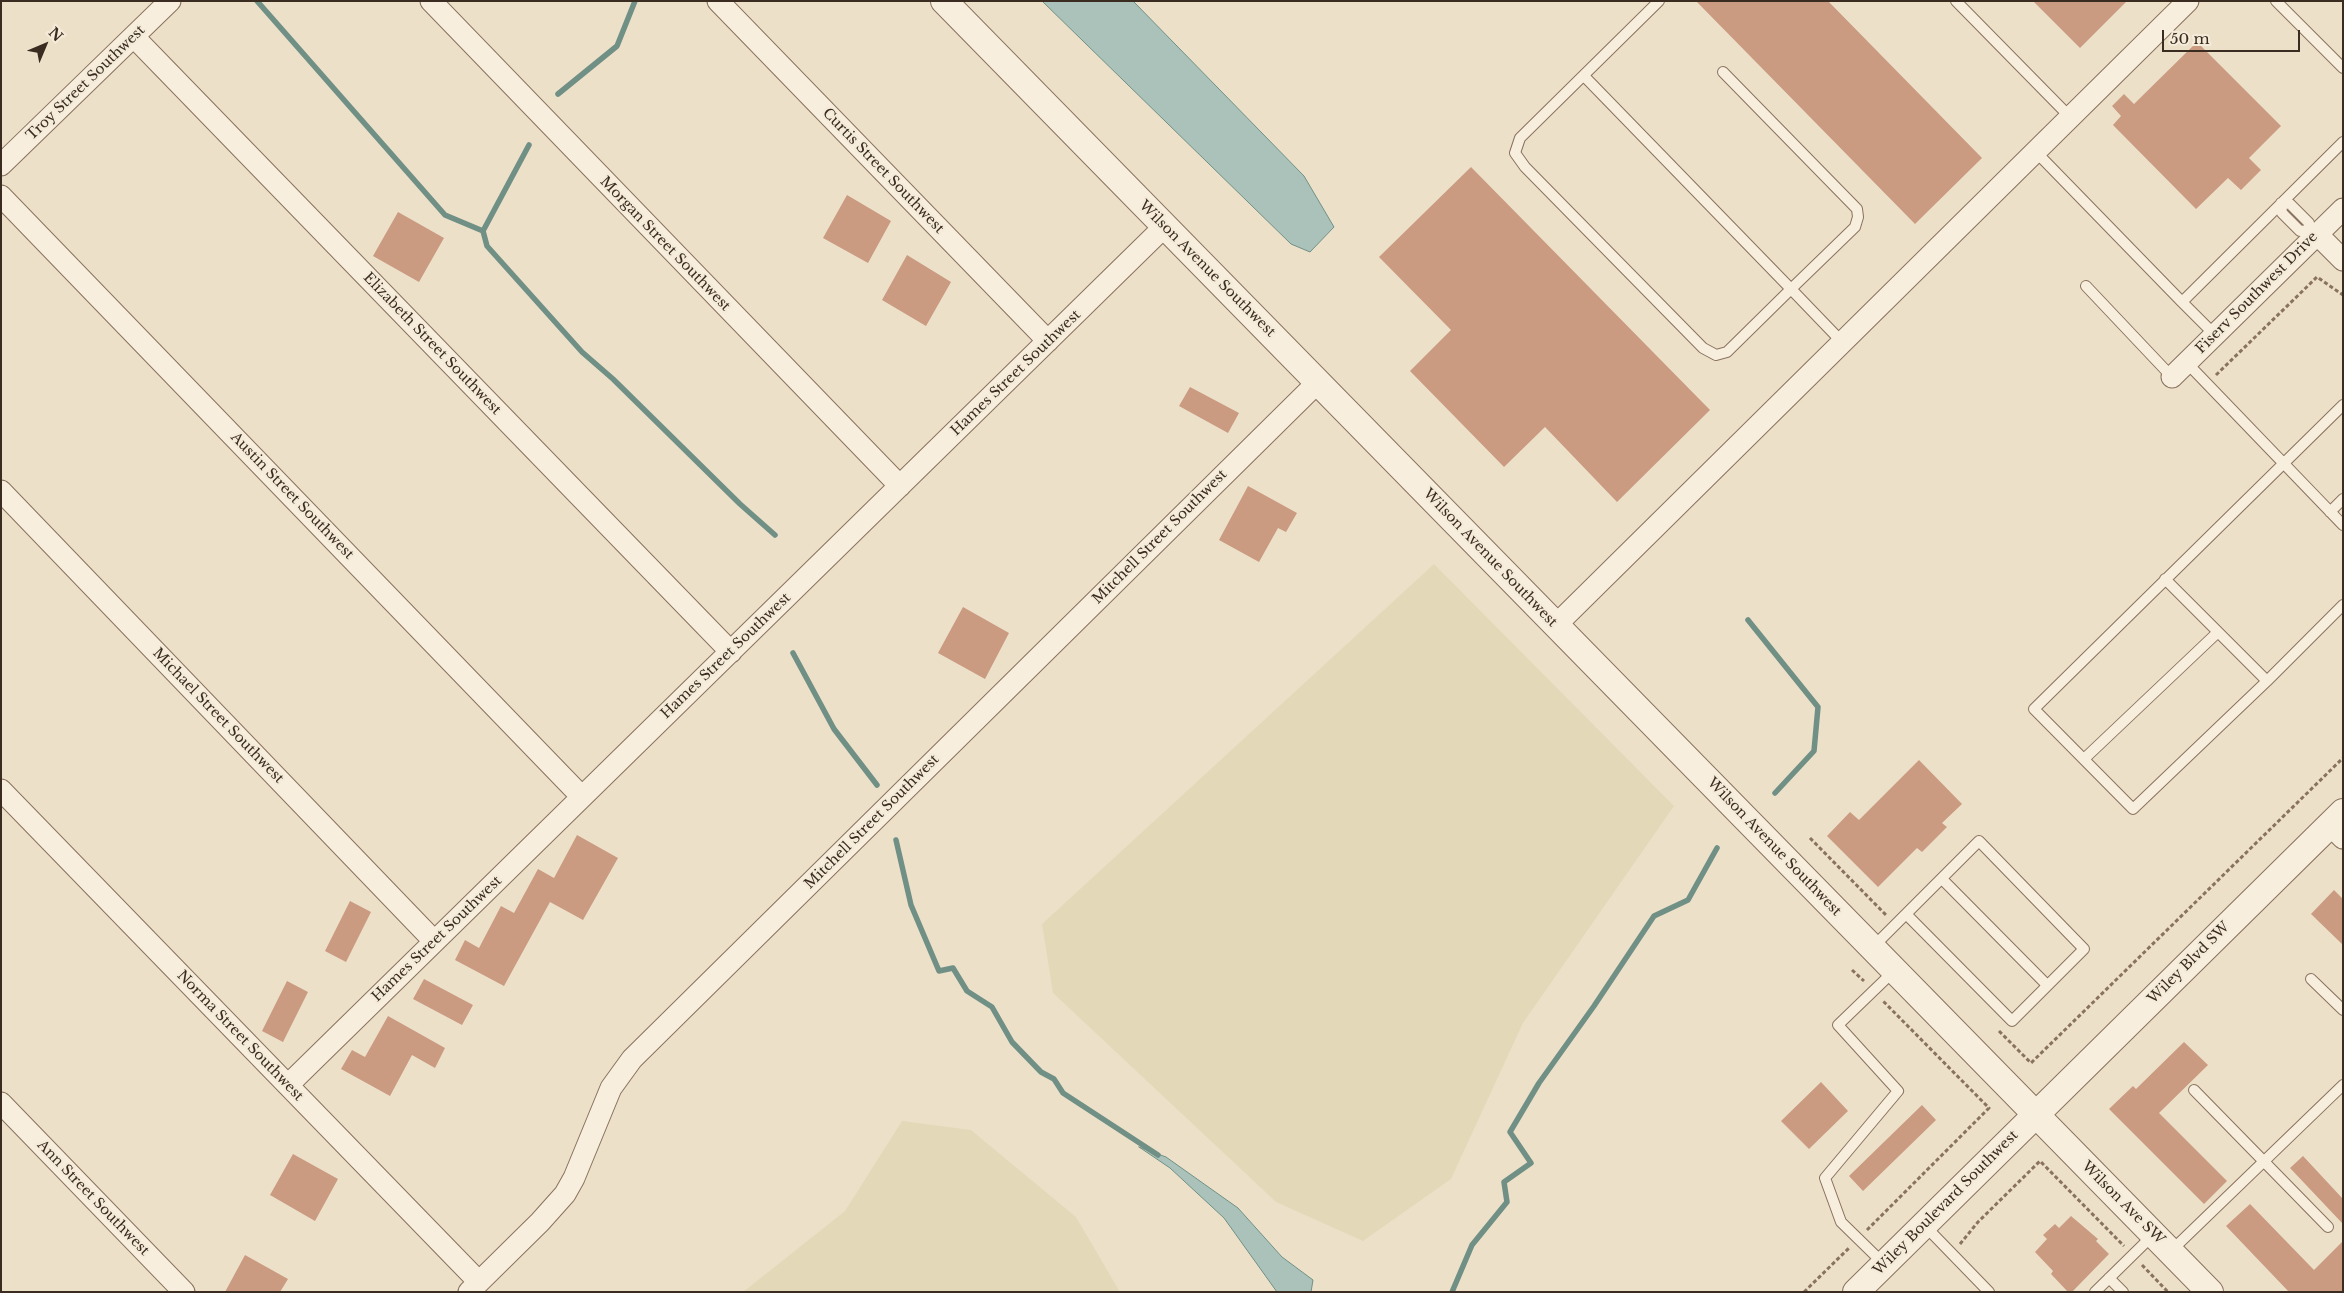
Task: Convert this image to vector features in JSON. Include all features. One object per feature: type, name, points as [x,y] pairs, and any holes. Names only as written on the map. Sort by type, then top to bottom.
[{"type":"street","name":"Troy Street Southwest","points":[[1,165],[170,1]]},
{"type":"street","name":"Morgan Street Southwest","points":[[431,1],[900,486]]},
{"type":"street","name":"Curtis Street Southwest","points":[[718,1],[1048,341]]},
{"type":"street","name":"Wilson Avenue Southwest","points":[[944,1],[2036,1114]]},
{"type":"street","points":[[1556,625],[2188,1]]},
{"type":"street","name":"Elizabeth Street Southwest","points":[[134,37],[731,652]]},
{"type":"street","name":"Austin Street Southwest","points":[[1,196],[582,797]]},
{"type":"street","name":"Fiserv Southwest Drive","points":[[2172,378],[2314,234],[2343,209]]},
{"type":"street","name":"Hames Street Southwest","points":[[288,1085],[1164,226]]},
{"type":"street","points":[[2314,234],[2343,260]]},
{"type":"street","name":"Mitchell Street Southwest","points":[[474,1287],[540,1222],[565,1194],[574,1178],[611,1088],[632,1059],[1318,382]]},
{"type":"street","name":"Michael Street Southwest","points":[[1,491],[434,941]]},
{"type":"street","name":"Norma Street Southwest","points":[[1,790],[288,1085],[474,1287]]},
{"type":"street","name":"Wiley Blvd SW","points":[[2036,1114],[2338,825]]},
{"type":"street","name":"Ann Street Southwest","points":[[1,1103],[184,1292]]},
{"type":"street","name":"Wiley Boulevard Southwest","points":[[1856,1292],[2036,1114]]},
{"type":"street","name":"Wilson Ave SW","points":[[2036,1114],[2210,1292]]},
{"type":"lane","points":[[1659,1],[1520,138],[1514,153],[1525,167],[1703,348],[1716,355],[1727,352],[1855,227],[1858,217],[1857,209],[1723,72]]},
{"type":"lane","points":[[1956,1],[2070,117]]},
{"type":"lane","points":[[2276,1],[2343,68]]},
{"type":"lane","points":[[1584,76],[1843,343]]},
{"type":"lane","points":[[2182,302],[2343,142]]},
{"type":"lane","points":[[2036,152],[2215,335]]},
{"type":"lane","points":[[2281,203],[2290,204],[2309,222],[2314,234]]},
{"type":"lane","points":[[2086,286],[2172,378]]},
{"type":"lane","points":[[2187,362],[2343,525]]},
{"type":"lane","points":[[2343,405],[2034,709],[2133,809],[2267,681],[2343,605]]},
{"type":"lane","points":[[2330,512],[2343,499]]},
{"type":"lane","points":[[2165,579],[2267,681]]},
{"type":"lane","points":[[2084,759],[2218,632]]},
{"type":"lane","points":[[1872,948],[1906,914],[1942,879],[1979,841],[2084,949],[2012,1022],[1906,914]]},
{"type":"lane","points":[[1942,879],[2047,985]]},
{"type":"lane","points":[[1884,1264],[1841,1222],[1825,1178],[1898,1091],[1838,1025],[1895,970]]},
{"type":"lane","points":[[2311,979],[2343,1010]]},
{"type":"lane","points":[[2094,1292],[2132,1255],[2162,1243],[2264,1161],[2343,1085]]},
{"type":"lane","points":[[2194,1090],[2328,1227]]},
{"type":"lane","points":[[1924,1225],[1989,1292]]},
{"type":"lane","points":[[2109,1278],[2123,1292]]},
{"type":"path","points":[[2207,384],[2318,278],[2337,289],[2343,295]]},
{"type":"path","points":[[2031,1063],[2343,758]]},
{"type":"path","points":[[1804,1292],[1989,1108],[1852,970]]},
{"type":"path","points":[[1951,1254],[1978,1222],[2040,1160],[2168,1292]]},
{"type":"shaded area","points":[[1042,1],[1133,1],[1304,176],[1334,227],[1310,252],[1291,244]]},
{"type":"shaded area","points":[[1434,564],[1674,806],[1523,1023],[1451,1179],[1363,1241],[1276,1202],[1053,993],[1042,924]]},
{"type":"shaded area","points":[[902,1121],[971,1130],[1076,1217],[1120,1292],[743,1292],[845,1211]]},
{"type":"shaded area","points":[[1139,1147],[1166,1157],[1238,1208],[1282,1257],[1313,1280],[1311,1292],[1277,1292],[1224,1218],[1170,1168]]},
{"type":"building","points":[[1696,1],[1828,1],[1982,158],[1915,224]]},
{"type":"building","points":[[2033,1],[2127,1],[2080,48]]},
{"type":"building","points":[[2197,42],[2281,126],[2249,158],[2261,170],[2241,190],[2228,178],[2196,209],[2113,125],[2121,116],[2112,106],[2124,94],[2134,104]]},
{"type":"building","points":[[1471,167],[1710,410],[1617,502],[1545,427],[1504,467],[1410,371],[1451,330],[1379,257]]},
{"type":"building","points":[[847,195],[891,221],[868,263],[823,238]]},
{"type":"building","points":[[398,212],[444,238],[419,282],[373,256]]},
{"type":"building","points":[[907,255],[951,282],[926,326],[882,300]]},
{"type":"building","points":[[1190,387],[1239,413],[1228,433],[1179,406]]},
{"type":"building","points":[[1248,486],[1297,513],[1286,532],[1278,528],[1259,562],[1219,540]]},
{"type":"building","points":[[963,607],[1009,633],[985,679],[938,653]]},
{"type":"building","points":[[1919,760],[1962,804],[1942,823],[1947,827],[1922,852],[1917,848],[1878,887],[1827,836],[1850,812],[1859,820]]},
{"type":"building","points":[[577,835],[618,858],[583,920],[550,902],[504,986],[455,960],[465,940],[479,948],[501,906],[514,913],[538,869],[554,878]]},
{"type":"building","points":[[2334,890],[2343,899],[2343,945],[2311,914]]},
{"type":"building","points":[[350,901],[371,912],[346,962],[325,951]]},
{"type":"building","points":[[424,979],[473,1005],[462,1025],[413,999]]},
{"type":"building","points":[[287,981],[308,992],[283,1042],[262,1031]]},
{"type":"building","points":[[388,1016],[445,1048],[435,1068],[412,1055],[390,1096],[341,1069],[352,1050],[365,1057]]},
{"type":"building","points":[[2184,1042],[2208,1065],[2159,1113],[2227,1181],[2204,1204],[2109,1109],[2133,1086],[2136,1089]]},
{"type":"building","points":[[1821,1082],[1848,1111],[1809,1149],[1781,1121]]},
{"type":"building","points":[[1922,1105],[1936,1120],[1863,1191],[1849,1176]]},
{"type":"building","points":[[293,1154],[338,1179],[315,1221],[270,1195]]},
{"type":"building","points":[[2303,1156],[2343,1199],[2343,1224],[2290,1168]]},
{"type":"building","points":[[2250,1204],[2314,1270],[2343,1241],[2343,1292],[2289,1292],[2226,1226]]},
{"type":"building","points":[[2071,1216],[2098,1239],[2096,1241],[2109,1254],[2072,1292],[2068,1292],[2051,1274],[2053,1271],[2035,1252],[2047,1239],[2043,1235],[2055,1224],[2059,1228]]},
{"type":"building","points":[[245,1255],[288,1279],[280,1292],[225,1292]]},
{"type":"waterway","points":[[257,1],[445,215],[483,231]]},
{"type":"waterway","points":[[558,94],[617,46],[635,1]]},
{"type":"waterway","points":[[529,145],[483,231],[487,246],[582,352],[613,379],[740,504],[775,535]]},
{"type":"waterway","points":[[1748,620],[1818,707],[1814,751],[1775,793]]},
{"type":"waterway","points":[[793,653],[834,729],[877,785]]},
{"type":"waterway","points":[[896,840],[911,905],[939,971],[953,968],[967,991],[992,1007],[1012,1042],[1041,1072],[1054,1079],[1063,1093],[1158,1155]]},
{"type":"waterway","points":[[1452,1292],[1472,1245],[1507,1202],[1504,1182],[1531,1163],[1510,1132],[1539,1083],[1594,1006],[1654,916],[1688,900],[1717,848]]}]
